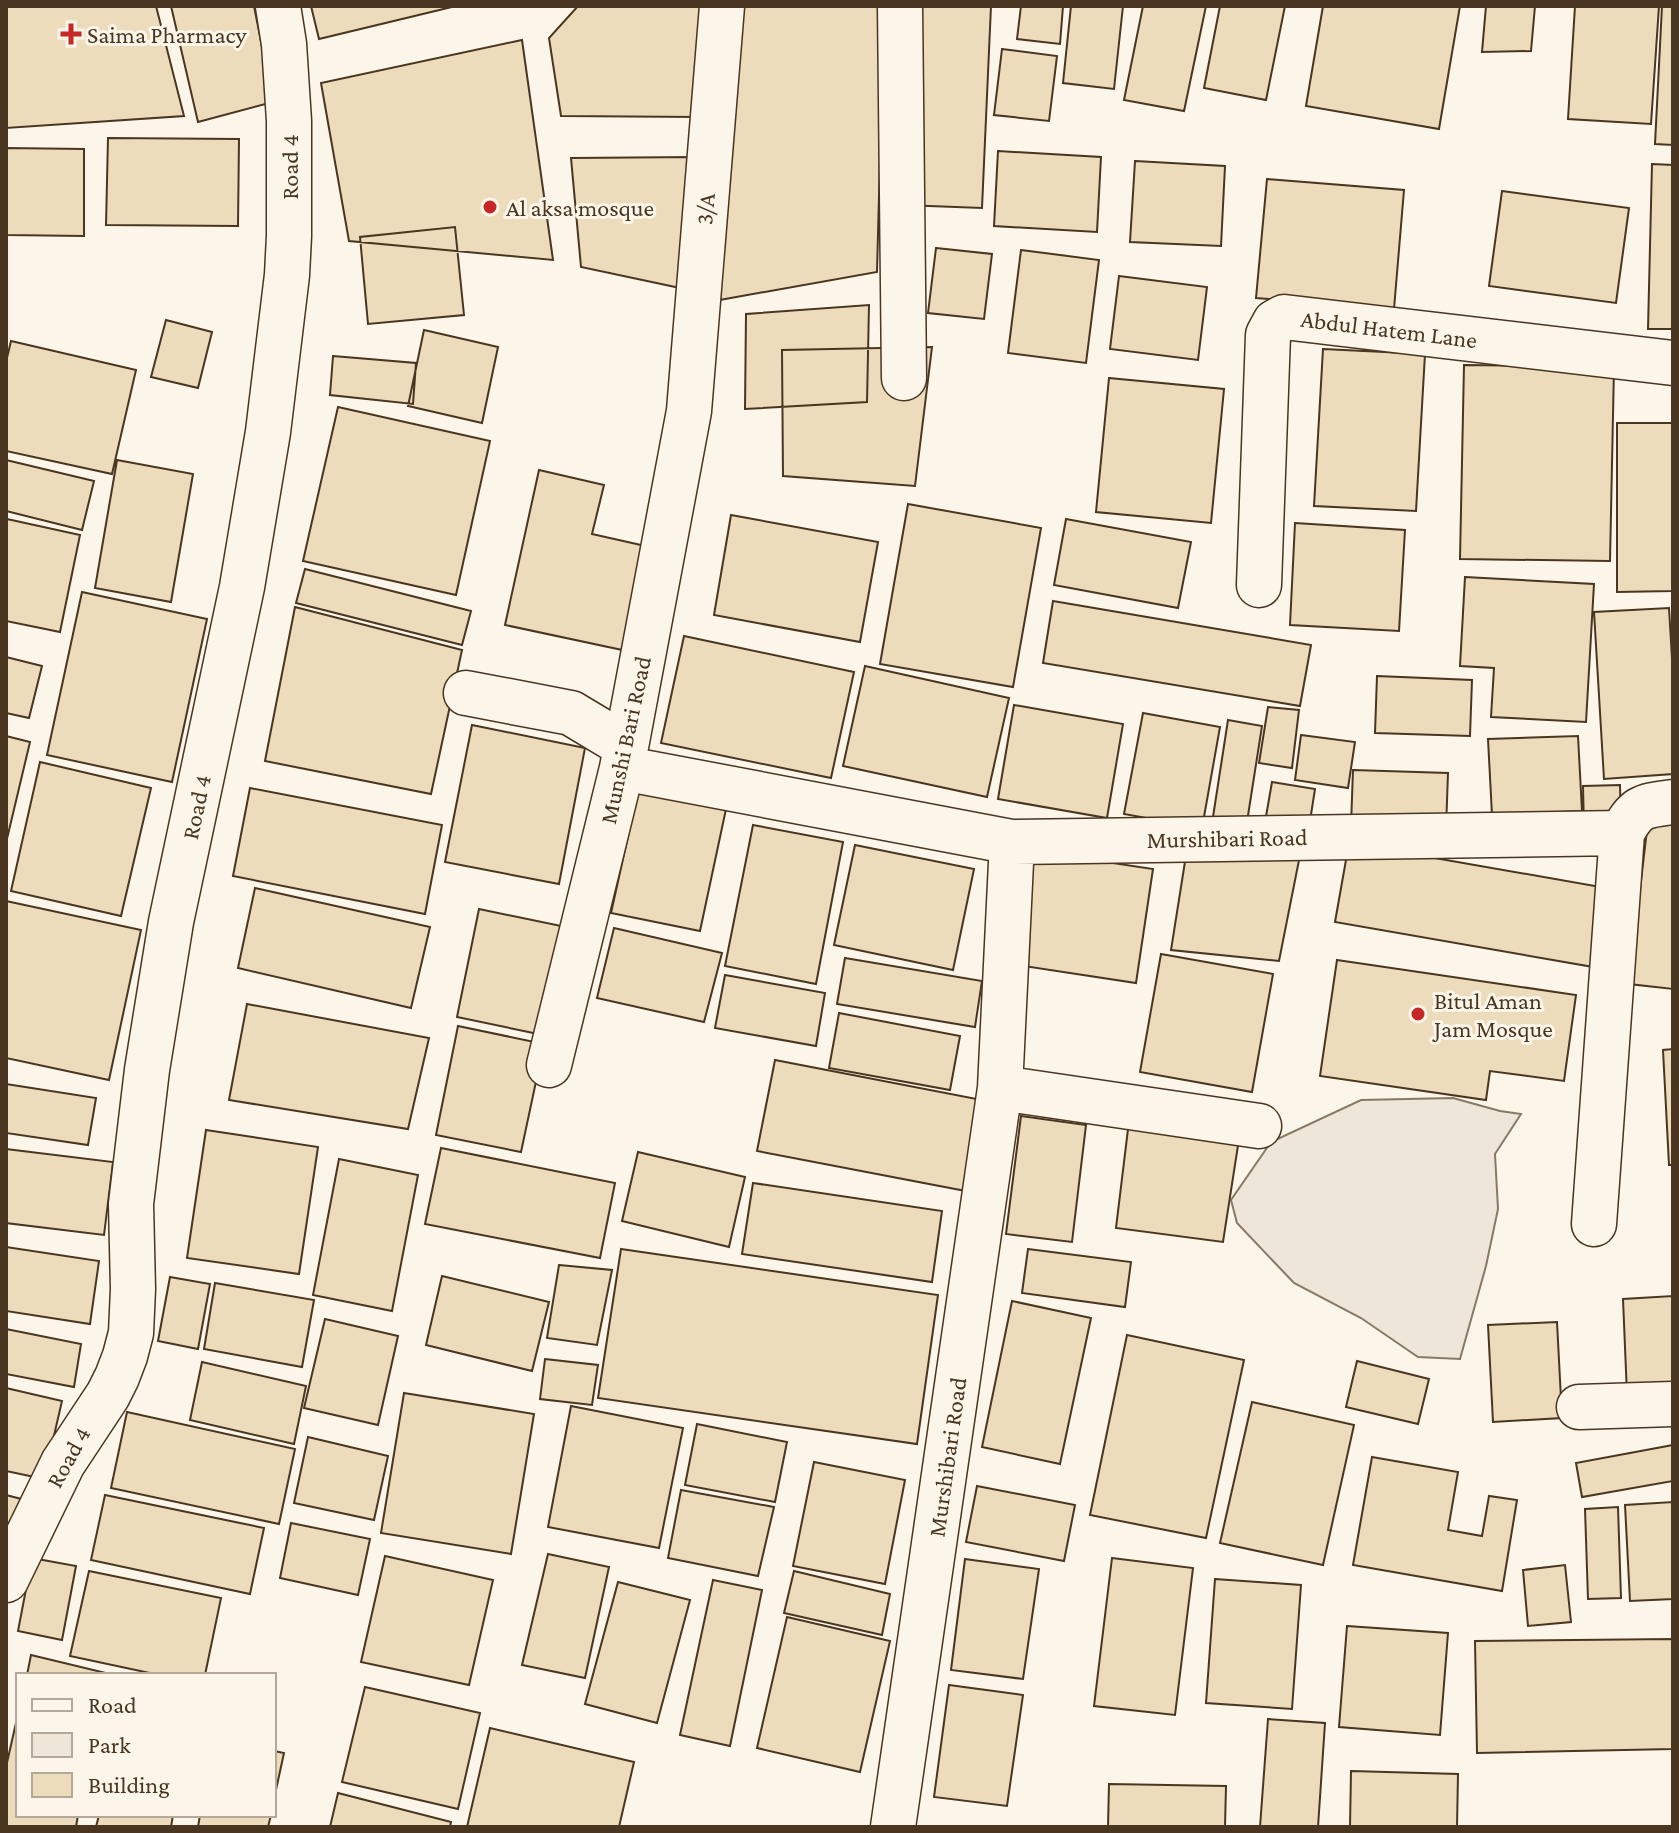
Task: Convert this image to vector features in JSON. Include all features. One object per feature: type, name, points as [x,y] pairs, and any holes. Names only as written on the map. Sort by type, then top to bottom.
[{"type":"street","name":"Road 4","points":[[6,1580],[63,1463],[108,1395],[131,1333],[131,1204],[147,1070],[171,922],[242,587],[268,432],[287,275],[289,121],[278,6]]},
{"type":"street","name":"3/A","points":[[689,411],[722,6]]},
{"type":"street","points":[[900,6],[904,378]]},
{"type":"street","name":"Abdul Hatem Lane","points":[[1259,585],[1268,335],[1275,322],[1284,317],[1673,363]]},
{"type":"street","name":"Munshi Bari Road","points":[[549,1065],[624,757],[689,411]]},
{"type":"street","points":[[466,693],[571,713],[624,757],[1012,842]]},
{"type":"street","points":[[1594,1224],[1622,833],[1630,818],[1644,806],[1673,802]]},
{"type":"street","name":"Murshibari Road","points":[[893,1827],[1000,1088],[1012,842],[1622,833]]},
{"type":"street","points":[[1000,1088],[1259,1126]]},
{"type":"street","points":[[1579,1407],[1673,1404]]},
{"type":"green space","points":[[1453,1098],[1521,1114],[1495,1154],[1498,1209],[1460,1359],[1418,1357],[1361,1318],[1294,1283],[1237,1223],[1231,1200],[1271,1142],[1361,1100]]},
{"type":"building","points":[[6,6],[156,6],[184,116],[6,128]]},
{"type":"building","points":[[171,6],[254,6],[273,102],[198,122]]},
{"type":"building","points":[[311,6],[456,6],[319,39]]},
{"type":"building","points":[[578,6],[713,6],[698,117],[561,116],[549,38]]},
{"type":"building","points":[[735,6],[884,6],[877,272],[714,301]]},
{"type":"building","points":[[912,6],[991,6],[982,208],[903,205]]},
{"type":"building","points":[[1021,6],[1063,6],[1060,44],[1017,39]]},
{"type":"building","points":[[1071,6],[1123,6],[1114,89],[1063,83]]},
{"type":"building","points":[[1143,6],[1206,6],[1184,111],[1124,100]]},
{"type":"building","points":[[1220,6],[1285,6],[1266,100],[1204,88]]},
{"type":"building","points":[[1323,6],[1460,6],[1439,129],[1306,106]]},
{"type":"building","points":[[1486,6],[1535,6],[1531,51],[1482,52]]},
{"type":"building","points":[[1575,6],[1659,6],[1651,124],[1568,119]]},
{"type":"building","points":[[1662,6],[1673,6],[1673,145],[1655,144]]},
{"type":"building","points":[[522,40],[553,260],[349,241],[321,83]]},
{"type":"building","points":[[1002,49],[1057,56],[1049,121],[994,115]]},
{"type":"building","points":[[108,138],[239,139],[238,226],[106,225]]},
{"type":"building","points":[[6,148],[84,149],[84,236],[6,235]]},
{"type":"building","points":[[998,151],[1101,157],[1097,232],[994,226]]},
{"type":"building","points":[[695,157],[680,288],[581,267],[571,158]]},
{"type":"building","points":[[1135,161],[1225,166],[1221,246],[1130,242]]},
{"type":"building","points":[[1652,164],[1673,165],[1673,329],[1648,329]]},
{"type":"building","points":[[1267,179],[1404,190],[1394,309],[1256,298]]},
{"type":"building","points":[[1502,191],[1629,208],[1616,303],[1489,286]]},
{"type":"building","points":[[455,227],[464,315],[368,324],[360,237]]},
{"type":"building","points":[[936,248],[992,254],[984,319],[928,313]]},
{"type":"building","points":[[1021,250],[1099,260],[1086,363],[1008,353]]},
{"type":"building","points":[[1119,276],[1207,287],[1198,360],[1110,349]]},
{"type":"building","points":[[869,305],[867,402],[745,409],[746,314]]},
{"type":"building","points":[[166,320],[212,332],[198,388],[151,377]]},
{"type":"building","points":[[424,330],[498,347],[482,423],[408,406]]},
{"type":"building","points":[[11,341],[136,370],[112,474],[6,451],[6,362]]},
{"type":"building","points":[[932,347],[915,486],[783,476],[782,350]]},
{"type":"building","points":[[1323,349],[1425,354],[1416,511],[1314,506]]},
{"type":"building","points":[[333,356],[416,363],[413,404],[330,395]]},
{"type":"building","points":[[1464,365],[1614,367],[1610,561],[1460,559]]},
{"type":"building","points":[[1109,378],[1224,389],[1211,523],[1096,512]]},
{"type":"building","points":[[338,407],[490,441],[456,595],[303,561]]},
{"type":"building","points":[[1617,423],[1673,423],[1673,591],[1617,592]]},
{"type":"building","points":[[6,460],[94,481],[82,530],[6,511]]},
{"type":"building","points":[[117,460],[193,474],[171,602],[95,588]]},
{"type":"building","points":[[539,470],[604,485],[592,534],[650,547],[627,651],[505,625]]},
{"type":"building","points":[[908,504],[1041,528],[1013,687],[880,664]]},
{"type":"building","points":[[731,515],[878,542],[860,642],[714,615]]},
{"type":"building","points":[[7,519],[80,535],[60,632],[6,621]]},
{"type":"building","points":[[1066,519],[1191,542],[1178,608],[1054,585]]},
{"type":"building","points":[[1295,523],[1405,530],[1399,631],[1290,625]]},
{"type":"building","points":[[305,569],[471,611],[462,645],[296,603]]},
{"type":"building","points":[[1465,577],[1594,584],[1586,722],[1491,717],[1494,668],[1460,666]]},
{"type":"building","points":[[82,592],[207,619],[172,782],[47,755]]},
{"type":"building","points":[[1053,601],[1311,645],[1300,706],[1043,663]]},
{"type":"building","points":[[295,607],[462,650],[431,794],[265,761]]},
{"type":"building","points":[[1669,608],[1673,774],[1604,779],[1594,612]]},
{"type":"building","points":[[684,636],[854,672],[831,778],[661,743]]},
{"type":"building","points":[[6,657],[42,666],[29,718],[6,713]]},
{"type":"building","points":[[865,666],[1009,698],[987,797],[843,766]]},
{"type":"building","points":[[1377,676],[1472,680],[1470,736],[1375,733]]},
{"type":"building","points":[[1014,705],[1123,724],[1107,818],[998,799]]},
{"type":"building","points":[[1268,707],[1299,710],[1292,768],[1259,763]]},
{"type":"building","points":[[1143,713],[1220,727],[1202,828],[1124,814]]},
{"type":"building","points":[[1228,720],[1262,726],[1247,822],[1213,817]]},
{"type":"building","points":[[472,725],[585,748],[559,884],[445,862]]},
{"type":"building","points":[[1301,735],[1355,742],[1348,788],[1295,780]]},
{"type":"building","points":[[6,736],[30,742],[6,843]]},
{"type":"building","points":[[1578,736],[1582,811],[1492,815],[1488,739]]},
{"type":"building","points":[[40,762],[151,788],[121,916],[11,891]]},
{"type":"building","points":[[1353,770],[1448,773],[1446,829],[1351,825]]},
{"type":"building","points":[[1272,782],[1315,789],[1308,834],[1264,828]]},
{"type":"building","points":[[1620,785],[1621,831],[1584,830],[1583,786]]},
{"type":"building","points":[[250,788],[442,825],[425,914],[233,876]]},
{"type":"building","points":[[638,791],[726,809],[700,931],[611,913]]},
{"type":"building","points":[[1648,821],[1673,824],[1673,989],[1629,984]]},
{"type":"building","points":[[753,825],[843,842],[816,984],[725,966]]},
{"type":"building","points":[[1349,843],[1612,889],[1599,968],[1335,922]]},
{"type":"building","points":[[855,845],[974,869],[953,970],[834,945]]},
{"type":"building","points":[[1302,845],[1279,961],[1171,950],[1187,849]]},
{"type":"building","points":[[1033,851],[1153,869],[1136,983],[1017,965]]},
{"type":"building","points":[[255,888],[430,927],[411,1008],[238,968]]},
{"type":"building","points":[[6,901],[141,930],[109,1080],[6,1058]]},
{"type":"building","points":[[479,909],[566,927],[543,1035],[457,1017]]},
{"type":"building","points":[[614,928],[722,953],[704,1022],[597,998]]},
{"type":"building","points":[[1161,954],[1273,974],[1252,1092],[1140,1072]]},
{"type":"building","points":[[845,958],[982,981],[975,1027],[837,1004]]},
{"type":"building","points":[[1337,960],[1576,995],[1564,1081],[1490,1071],[1486,1100],[1320,1076]]},
{"type":"building","points":[[725,975],[825,993],[816,1046],[715,1028]]},
{"type":"building","points":[[247,1004],[429,1038],[408,1129],[229,1100]]},
{"type":"building","points":[[839,1013],[960,1036],[950,1090],[829,1068]]},
{"type":"building","points":[[458,1026],[544,1044],[521,1152],[436,1135]]},
{"type":"building","points":[[1673,1049],[1673,1165],[1669,1165],[1663,1050]]},
{"type":"building","points":[[775,1060],[987,1101],[971,1192],[757,1151]]},
{"type":"building","points":[[6,1084],[96,1098],[88,1145],[6,1133]]},
{"type":"building","points":[[1021,1116],[1086,1125],[1072,1242],[1006,1234]]},
{"type":"building","points":[[1129,1121],[1239,1139],[1223,1242],[1116,1228]]},
{"type":"building","points":[[206,1130],[318,1147],[299,1274],[187,1258]]},
{"type":"building","points":[[441,1148],[615,1183],[600,1258],[425,1224]]},
{"type":"building","points":[[6,1149],[113,1162],[104,1235],[6,1223]]},
{"type":"building","points":[[638,1152],[745,1177],[729,1247],[622,1221]]},
{"type":"building","points":[[339,1159],[418,1175],[392,1311],[313,1295]]},
{"type":"building","points":[[753,1183],[942,1211],[932,1282],[742,1254]]},
{"type":"building","points":[[6,1247],[99,1261],[90,1324],[6,1311]]},
{"type":"building","points":[[621,1249],[938,1295],[917,1444],[598,1398]]},
{"type":"building","points":[[1028,1249],[1131,1262],[1125,1307],[1022,1293]]},
{"type":"building","points":[[559,1265],[612,1270],[597,1345],[547,1338]]},
{"type":"building","points":[[442,1276],[549,1302],[532,1371],[426,1345]]},
{"type":"building","points":[[170,1277],[210,1284],[198,1349],[158,1341]]},
{"type":"building","points":[[215,1283],[314,1300],[302,1367],[204,1349]]},
{"type":"building","points":[[1673,1296],[1673,1392],[1627,1395],[1623,1299]]},
{"type":"building","points":[[1012,1301],[1091,1318],[1060,1464],[982,1447]]},
{"type":"building","points":[[325,1319],[398,1336],[378,1425],[304,1408]]},
{"type":"building","points":[[1557,1322],[1562,1418],[1493,1422],[1488,1325]]},
{"type":"building","points":[[6,1329],[81,1344],[74,1387],[6,1374]]},
{"type":"building","points":[[1127,1335],[1244,1360],[1206,1538],[1090,1515]]},
{"type":"building","points":[[545,1359],[598,1365],[592,1405],[540,1399]]},
{"type":"building","points":[[1357,1361],[1429,1379],[1418,1424],[1346,1407]]},
{"type":"building","points":[[202,1362],[306,1386],[294,1444],[190,1420]]},
{"type":"building","points":[[6,1388],[62,1401],[44,1479],[6,1471]]},
{"type":"building","points":[[404,1393],[534,1414],[511,1554],[381,1533]]},
{"type":"building","points":[[1252,1402],[1354,1425],[1323,1565],[1220,1543]]},
{"type":"building","points":[[571,1406],[683,1428],[659,1548],[548,1527]]},
{"type":"building","points":[[127,1412],[295,1449],[279,1524],[111,1488]]},
{"type":"building","points":[[697,1424],[787,1442],[775,1502],[685,1485]]},
{"type":"building","points":[[308,1437],[388,1456],[374,1520],[294,1503]]},
{"type":"building","points":[[1673,1445],[1673,1481],[1582,1497],[1576,1463]]},
{"type":"building","points":[[1372,1457],[1458,1472],[1448,1530],[1482,1536],[1489,1496],[1517,1500],[1502,1591],[1353,1565]]},
{"type":"building","points":[[814,1462],[905,1480],[885,1584],[793,1566]]},
{"type":"building","points":[[977,1486],[1075,1505],[1064,1561],[966,1542]]},
{"type":"building","points":[[681,1490],[774,1507],[758,1576],[668,1558]]},
{"type":"building","points":[[6,1495],[29,1501],[6,1551]]},
{"type":"building","points":[[105,1495],[264,1528],[250,1594],[91,1560]]},
{"type":"building","points":[[1673,1502],[1673,1599],[1630,1601],[1625,1505]]},
{"type":"building","points":[[1618,1507],[1621,1598],[1588,1599],[1585,1509]]},
{"type":"building","points":[[291,1523],[370,1539],[358,1595],[280,1578]]},
{"type":"building","points":[[548,1554],[609,1567],[585,1678],[522,1665]]},
{"type":"building","points":[[385,1556],[493,1580],[469,1685],[361,1662]]},
{"type":"building","points":[[32,1558],[76,1566],[62,1640],[18,1631]]},
{"type":"building","points":[[1112,1558],[1193,1568],[1175,1715],[1094,1706]]},
{"type":"building","points":[[965,1559],[1039,1569],[1023,1679],[951,1670]]},
{"type":"building","points":[[1565,1565],[1571,1622],[1528,1626],[1523,1570]]},
{"type":"building","points":[[89,1571],[221,1598],[205,1673],[150,1673],[70,1656]]},
{"type":"building","points":[[794,1571],[890,1594],[882,1635],[784,1613]]},
{"type":"building","points":[[1215,1579],[1301,1585],[1292,1709],[1206,1703]]},
{"type":"building","points":[[713,1580],[762,1590],[730,1746],[680,1735]]},
{"type":"building","points":[[618,1582],[690,1600],[657,1723],[585,1704]]},
{"type":"building","points":[[787,1617],[890,1641],[860,1772],[757,1748]]},
{"type":"building","points":[[1347,1626],[1448,1633],[1440,1735],[1339,1727]]},
{"type":"building","points":[[1673,1639],[1673,1749],[1477,1753],[1475,1641]]},
{"type":"building","points":[[31,1655],[106,1673],[27,1673]]},
{"type":"building","points":[[949,1685],[1023,1695],[1007,1806],[934,1797]]},
{"type":"building","points":[[365,1687],[480,1713],[458,1809],[342,1782]]},
{"type":"building","points":[[1268,1719],[1325,1723],[1318,1827],[1260,1827]]},
{"type":"building","points":[[16,1723],[16,1817],[78,1817],[76,1827],[6,1827],[6,1767]]},
{"type":"building","points":[[490,1728],[634,1762],[619,1827],[467,1827]]},
{"type":"building","points":[[276,1751],[284,1753],[276,1790]]},
{"type":"building","points":[[1351,1771],[1458,1774],[1457,1827],[1350,1827]]},
{"type":"building","points":[[1109,1784],[1226,1786],[1225,1827],[1108,1827]]},
{"type":"building","points":[[338,1793],[451,1822],[450,1827],[330,1827]]},
{"type":"building","points":[[98,1817],[173,1817],[171,1827],[96,1827]]},
{"type":"building","points":[[200,1817],[270,1817],[268,1827],[198,1827]]},
{"type":"place","name":"Saima Pharmacy","points":[[71,34]]},
{"type":"place","name":"Al aksa mosque","points":[[490,207]]},
{"type":"place","name":"Bitul Aman Jam Mosque","points":[[1418,1014]]}]
